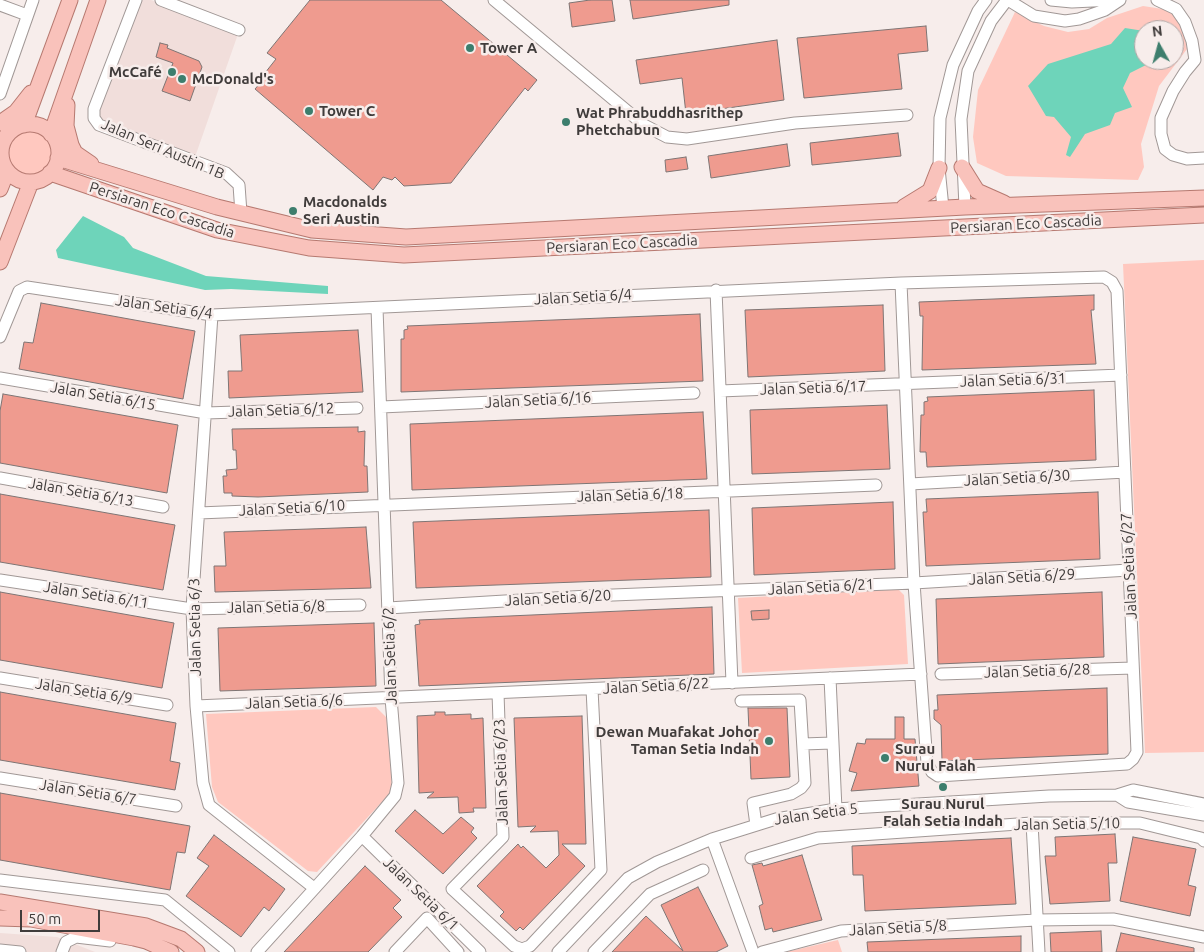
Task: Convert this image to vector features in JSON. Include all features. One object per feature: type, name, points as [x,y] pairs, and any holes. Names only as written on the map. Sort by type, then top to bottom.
[{"type":"main road","points":[[24,125],[46,71],[70,0]]},
{"type":"main road","points":[[51,134],[98,0]]},
{"type":"main road","points":[[0,123],[16,112],[46,71]]},
{"type":"main road","points":[[71,78],[66,114],[67,135],[71,145],[82,160],[126,181]]},
{"type":"main road","points":[[0,189],[3,162],[2,140],[9,133],[24,125],[34,125],[51,134],[58,150],[58,158],[50,173],[31,182],[18,179],[3,162]]},
{"type":"main road","name":"Persiaran Eco Cascadia","points":[[58,158],[126,181],[241,213],[312,230],[406,237],[895,210],[948,212],[965,207],[1204,198]]},
{"type":"main road","points":[[962,167],[977,191],[1011,205]]},
{"type":"main road","points":[[895,210],[923,198],[930,191],[939,168]]},
{"type":"main road","name":"Persiaran Eco Cascadia","points":[[50,173],[217,230],[309,248],[404,255],[1204,215]]},
{"type":"main road","points":[[0,262],[31,182]]},
{"type":"main road","points":[[23,203],[44,187],[75,182]]},
{"type":"main road","points":[[913,230],[932,227],[948,212],[967,224],[985,227]]},
{"type":"main road","points":[[0,902],[146,926],[181,939],[197,952]]},
{"type":"main road","points":[[0,918],[31,919],[134,938],[170,951]]},
{"type":"street","points":[[0,94],[33,0]]},
{"type":"street","name":"Jalan Seri Austin 1B","points":[[136,0],[94,109],[94,118],[99,125],[226,173],[239,186],[241,213]]},
{"type":"street","points":[[161,0],[239,30]]},
{"type":"street","points":[[494,0],[644,125],[667,137],[687,139],[795,123],[907,115]]},
{"type":"street","points":[[948,212],[939,168],[940,118],[953,65],[978,11],[986,0]]},
{"type":"street","points":[[965,207],[961,119],[968,71],[991,21],[1008,0],[1034,16],[1065,21],[1079,19],[1105,10],[1120,0]]},
{"type":"street","points":[[1044,18],[1050,0],[1072,2],[1113,0]]},
{"type":"street","points":[[1158,0],[1176,9],[1185,22],[1200,60],[1177,85],[1161,118],[1161,134],[1165,149],[1173,155],[1187,159],[1204,158]]},
{"type":"street","points":[[0,5],[27,15]]},
{"type":"street","points":[[940,118],[961,119]]},
{"type":"street","points":[[939,150],[961,149]]},
{"type":"street","name":"Jalan Setia 6/27","points":[[901,283],[1104,278],[1112,282],[1117,290],[1137,752],[1134,760],[1127,764],[938,776],[932,772],[927,763],[921,674]]},
{"type":"street","points":[[901,283],[914,583],[921,674]]},
{"type":"street","name":"Jalan Setia 6/4","points":[[0,337],[19,291],[27,287],[212,315],[716,290],[901,283]]},
{"type":"street","points":[[716,290],[732,683]]},
{"type":"street","name":"Jalan Setia 6/2","points":[[257,952],[362,836],[395,796],[398,783],[391,698],[377,308]]},
{"type":"street","name":"Jalan Setia 6/3","points":[[212,315],[192,609],[200,761],[209,805],[314,888]]},
{"type":"street","name":"Jalan Setia 6/31","points":[[906,384],[1121,375]]},
{"type":"street","name":"Jalan Setia 6/15","points":[[0,378],[206,413]]},
{"type":"street","name":"Jalan Setia 6/17","points":[[720,391],[906,384]]},
{"type":"street","name":"Jalan Setia 6/16","points":[[381,407],[694,393]]},
{"type":"street","name":"Jalan Setia 6/12","points":[[206,413],[357,408]]},
{"type":"street","name":"Jalan Setia 6/30","points":[[910,484],[1125,472]]},
{"type":"street","name":"Jalan Setia 6/13","points":[[0,478],[163,507]]},
{"type":"street","name":"Jalan Setia 6/18","points":[[384,504],[876,485]]},
{"type":"street","name":"Jalan Setia 6/10","points":[[199,513],[384,504]]},
{"type":"street","name":"Jalan Setia 6/29","points":[[914,583],[1129,570]]},
{"type":"street","name":"Jalan Setia 6/11","points":[[0,580],[192,609]]},
{"type":"street","name":"Jalan Setia 6/21","points":[[728,592],[914,583]]},
{"type":"street","name":"Jalan Setia 6/20","points":[[388,608],[588,596],[728,592]]},
{"type":"street","name":"Jalan Setia 6/8","points":[[192,609],[360,605]]},
{"type":"street","name":"Jalan Setia 6/28","points":[[941,674],[1133,668]]},
{"type":"street","name":"Jalan Setia 6/22","points":[[391,698],[921,674]]},
{"type":"street","name":"Jalan Setia 6/9","points":[[0,678],[167,705]]},
{"type":"street","points":[[830,678],[836,809]]},
{"type":"street","name":"Jalan Setia 6/23","points":[[498,693],[503,838],[452,889],[514,946],[522,949],[530,946],[601,870],[592,689]]},
{"type":"street","name":"Jalan Setia 6/6","points":[[196,706],[391,698]]},
{"type":"street","points":[[741,701],[800,700],[805,783],[791,794],[753,803],[756,825]]},
{"type":"street","points":[[803,744],[832,742]]},
{"type":"street","name":"Jalan Setia 6/7","points":[[0,778],[176,806]]},
{"type":"street","name":"Jalan Setia 5","points":[[558,952],[628,878],[657,862],[712,839],[776,819],[836,809],[983,800],[1117,795],[1133,790],[1204,804]]},
{"type":"street","name":"Jalan Setia 5","points":[[1117,795],[1128,802],[1204,815]]},
{"type":"street","points":[[1032,823],[1038,952]]},
{"type":"street","name":"Jalan Setia 5/10","points":[[751,858],[818,838],[1032,823],[1140,823],[1201,838],[1204,841]]},
{"type":"street","name":"Jalan Setia 6/1","points":[[362,836],[480,952]]},
{"type":"street","points":[[712,839],[753,952]]},
{"type":"street","points":[[594,952],[650,894],[703,870]]},
{"type":"street","points":[[0,880],[165,900],[229,952]]},
{"type":"street","points":[[395,952],[427,918],[458,952]]},
{"type":"street","name":"Jalan Setia 5/8","points":[[762,952],[841,931],[1036,920],[1113,919],[1204,938]]},
{"type":"street","points":[[62,952],[66,942],[76,937],[125,942],[134,938]]},
{"type":"street","points":[[0,950],[20,952]]},
{"type":"shaded area","points":[[140,0],[151,0],[238,34],[195,157],[101,122],[98,111]]},
{"type":"shaded area","points":[[1143,6],[1169,10],[1177,20],[1134,20],[1134,70],[1171,70],[1159,86],[1141,144],[1144,167],[1138,180],[1006,176],[977,163],[973,137],[978,90],[1015,12],[1044,26],[1068,32],[1089,29],[1107,18]]},
{"type":"shaded area","points":[[1125,28],[1134,29],[1134,70],[1136,70],[1130,73],[1123,88],[1132,107],[1115,113],[1110,125],[1085,134],[1070,157],[1066,155],[1071,137],[1054,117],[1046,116],[1028,86],[1048,64],[1111,44]]},
{"type":"shaded area","points":[[1184,33],[1187,49],[1184,53]]},
{"type":"shaded area","points":[[34,132],[42,135],[48,141],[51,153],[48,165],[42,171],[26,174],[18,171],[12,165],[9,149],[12,141],[18,135]]},
{"type":"shaded area","points":[[83,216],[124,237],[133,248],[206,276],[328,286],[328,294],[231,289],[205,290],[58,258],[56,250]]},
{"type":"shaded area","points":[[1204,260],[1204,752],[1145,753],[1123,264]]},
{"type":"shaded area","points":[[898,589],[904,595],[908,664],[742,673],[738,598]]},
{"type":"shaded area","points":[[376,707],[388,719],[392,791],[317,872],[308,871],[218,802],[212,787],[206,714]]},
{"type":"shaded area","points":[[0,933],[57,937],[95,952],[0,952]]},
{"type":"shaded area","points":[[838,940],[842,952],[786,952]]},
{"type":"building","points":[[310,0],[441,0],[537,80],[528,91],[525,88],[451,183],[404,186],[395,177],[392,180],[383,177],[373,190],[255,89],[276,59],[267,53]]},
{"type":"building","points":[[590,0],[612,0],[615,21],[572,27],[569,3]]},
{"type":"building","points":[[630,0],[729,0],[729,5],[633,19]]},
{"type":"building","points":[[926,26],[928,51],[898,54],[902,89],[804,98],[797,38]]},
{"type":"building","points":[[777,40],[784,100],[686,114],[682,78],[640,84],[636,60]]},
{"type":"building","name":"McDonald's","points":[[160,43],[168,45],[167,48],[199,61],[202,67],[190,101],[162,91],[173,63],[156,57]]},
{"type":"building","points":[[898,133],[901,156],[812,165],[810,143]]},
{"type":"building","points":[[787,144],[790,166],[711,178],[708,156]]},
{"type":"building","points":[[686,157],[688,169],[666,172],[665,160]]},
{"type":"building","points":[[1094,295],[1094,310],[1091,310],[1096,364],[922,370],[923,316],[920,316],[919,302]]},
{"type":"building","points":[[41,303],[195,331],[183,399],[19,369],[24,342],[33,343]]},
{"type":"building","points":[[883,305],[885,371],[748,377],[745,310]]},
{"type":"building","points":[[700,314],[703,381],[401,392],[401,339],[404,339],[404,330],[408,329],[407,326]]},
{"type":"building","points":[[358,330],[363,392],[229,398],[228,371],[242,371],[240,335]]},
{"type":"building","points":[[1094,390],[1096,460],[927,467],[926,452],[920,452],[921,415],[924,415],[924,402],[928,401],[927,397]]},
{"type":"building","points":[[3,394],[178,425],[167,493],[0,463],[0,411]]},
{"type":"building","points":[[887,405],[890,469],[752,474],[750,410]]},
{"type":"building","points":[[703,412],[707,479],[412,490],[410,424]]},
{"type":"building","points":[[358,427],[358,432],[365,431],[364,466],[367,466],[368,492],[258,497],[232,496],[232,493],[224,493],[223,476],[227,476],[226,470],[237,469],[236,450],[233,450],[232,429]]},
{"type":"building","points":[[1098,492],[1100,559],[926,566],[923,512],[927,512],[926,499]]},
{"type":"building","points":[[0,494],[175,525],[163,590],[0,562]]},
{"type":"building","points":[[893,502],[895,569],[754,575],[752,508]]},
{"type":"building","points":[[709,510],[711,577],[416,588],[413,522]]},
{"type":"building","points":[[366,527],[371,588],[215,592],[214,566],[226,566],[224,532]]},
{"type":"building","points":[[0,592],[174,623],[162,688],[0,660]]},
{"type":"building","points":[[1102,592],[1104,657],[938,664],[936,599]]},
{"type":"building","points":[[712,607],[714,674],[419,686],[415,625],[420,624],[419,620]]},
{"type":"building","points":[[769,610],[769,619],[752,620],[751,611]]},
{"type":"building","points":[[374,623],[376,686],[220,691],[218,628]]},
{"type":"building","points":[[1107,688],[1108,754],[942,761],[941,725],[934,719],[934,710],[938,710],[937,695]]},
{"type":"building","points":[[0,692],[176,723],[170,761],[180,763],[175,790],[0,760]]},
{"type":"building","name":"Dewan Muafakat Johor Taman Setia Indah","points":[[748,708],[787,708],[790,777],[751,779]]},
{"type":"building","points":[[435,712],[445,712],[445,715],[471,714],[471,719],[483,718],[486,808],[473,808],[474,812],[459,813],[458,797],[427,798],[434,792],[419,793],[417,716],[435,715]]},
{"type":"building","points":[[582,716],[586,844],[562,844],[585,866],[523,930],[520,927],[516,931],[500,916],[504,912],[477,886],[518,844],[521,848],[523,846],[546,868],[559,855],[558,831],[530,832],[536,826],[518,827],[514,718]]},
{"type":"building","name":"Surau Nurul Falah","points":[[895,717],[904,717],[904,739],[915,739],[919,786],[851,791],[857,773],[849,771],[857,743],[865,744],[866,739],[895,739]]},
{"type":"building","points":[[0,793],[190,826],[185,853],[177,852],[170,890],[0,860]]},
{"type":"building","points":[[415,810],[443,834],[461,817],[474,828],[471,832],[477,838],[443,874],[395,831]]},
{"type":"building","points":[[1115,834],[1117,863],[1108,863],[1110,901],[1050,904],[1045,856],[1056,856],[1055,837]]},
{"type":"building","points":[[214,835],[285,889],[269,911],[264,907],[241,937],[186,896],[209,866],[197,858]]},
{"type":"building","points":[[1133,837],[1196,849],[1188,885],[1196,887],[1190,916],[1120,901]]},
{"type":"building","points":[[1011,838],[1016,904],[865,911],[863,875],[853,875],[852,846]]},
{"type":"building","points":[[802,855],[822,920],[773,932],[772,928],[765,930],[759,906],[763,904],[752,865],[762,863],[763,866]]},
{"type":"building","points":[[365,866],[401,900],[393,908],[402,917],[368,952],[284,952]]},
{"type":"building","points":[[698,887],[728,946],[716,952],[612,952],[646,916],[683,951],[661,905]]},
{"type":"building","points":[[1101,931],[1102,952],[1051,952],[1050,933]]},
{"type":"building","points":[[1121,933],[1194,948],[1194,952],[1116,952]]},
{"type":"building","points":[[1021,936],[1021,952],[868,952],[867,942]]},
{"type":"place","name":"Tower A","points":[[470,48]]},
{"type":"place","name":"McCafé","points":[[172,72]]},
{"type":"place","name":"McDonald's","points":[[182,79]]},
{"type":"place","name":"Tower C","points":[[309,111]]},
{"type":"place","name":"Wat Phrabuddhasrithep Phetchabun","points":[[566,122]]},
{"type":"place","name":"Macdonalds Seri Austin","points":[[293,211]]},
{"type":"place","name":"Dewan Muafakat Johor Taman Setia Indah","points":[[769,741]]},
{"type":"place","name":"Surau Nurul Falah","points":[[885,758]]},
{"type":"place","name":"Surau Nurul Falah Setia Indah","points":[[943,787]]}]
